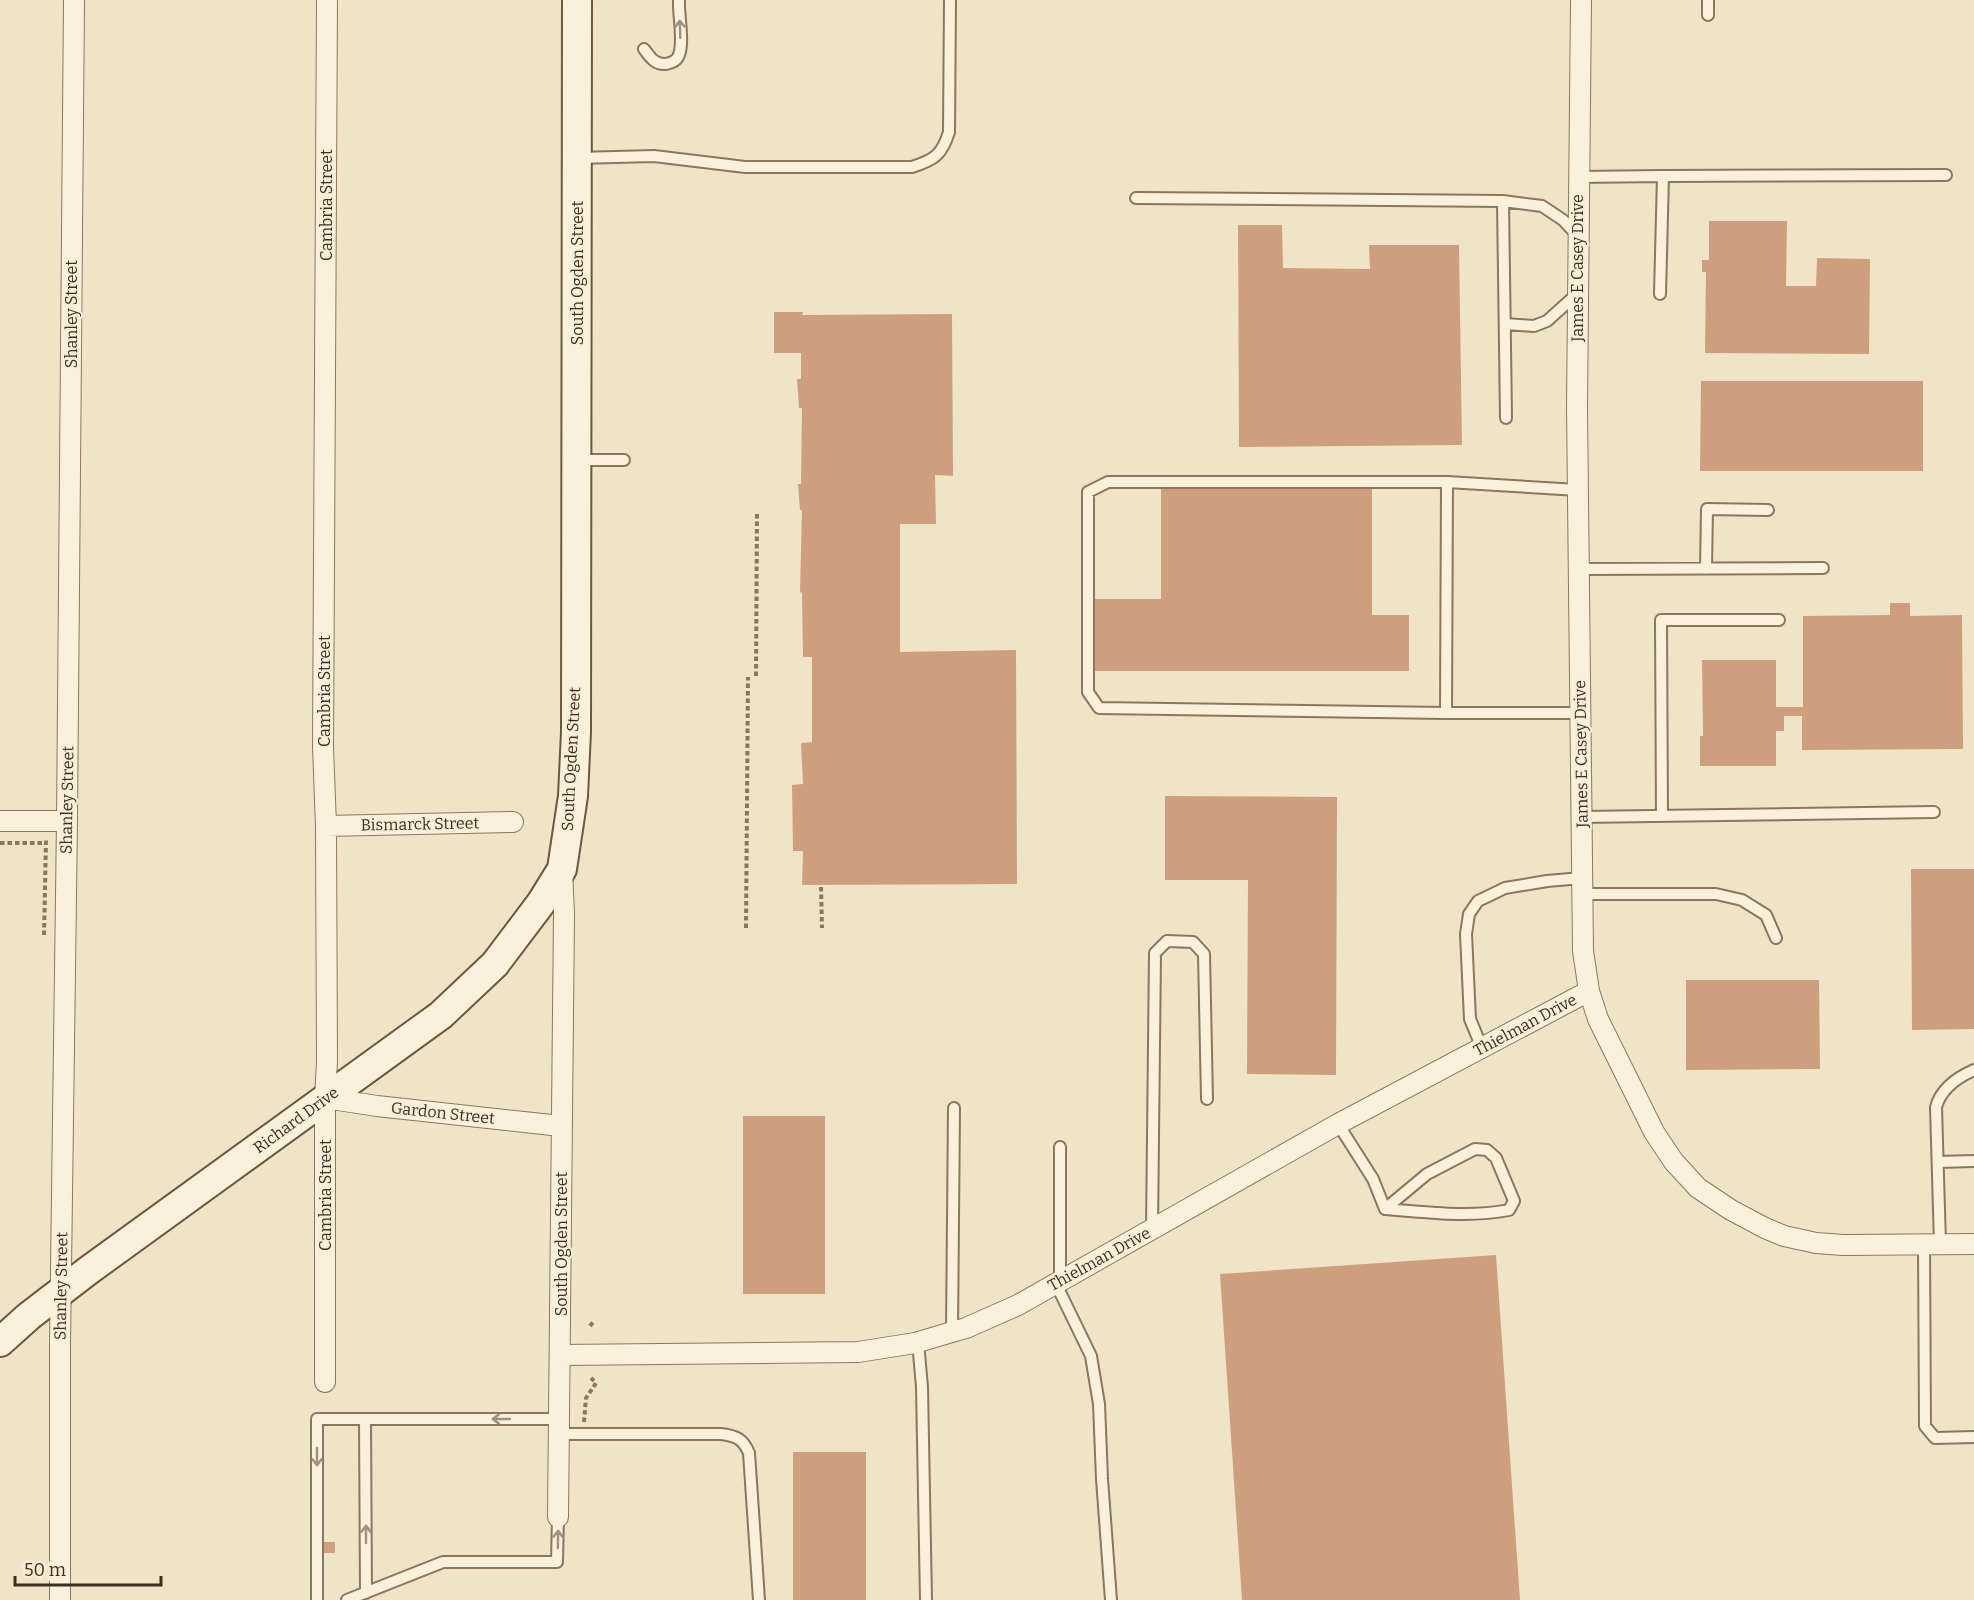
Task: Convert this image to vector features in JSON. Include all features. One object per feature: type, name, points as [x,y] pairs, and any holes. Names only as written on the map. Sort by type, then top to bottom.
[{"type":"street","name":"Shanley Street","points":[[60,1600],[74,0]]},
{"type":"street","name":"Cambria Street","points":[[325,1382],[327,1061],[326,826],[323,747],[327,0]]},
{"type":"street","name":"South Ogden Street","points":[[558,1517],[564,914],[562,869],[573,796],[576,732],[578,0]]},
{"type":"street","name":"James E Casey Drive","points":[[1581,0],[1577,294],[1578,569],[1583,951],[1589,991],[1598,1019],[1654,1132],[1674,1162],[1698,1188],[1731,1210],[1784,1236],[1816,1243],[1843,1245],[1974,1244]]},
{"type":"street","points":[[0,821],[67,821]]},
{"type":"street","name":"Bismarck Street","points":[[326,826],[513,822]]},
{"type":"street","name":"Richard Drive","points":[[0,1342],[28,1316],[61,1291],[441,1015],[495,964],[542,903],[562,869]]},
{"type":"street","name":"Thielman Drive","points":[[560,1355],[858,1352],[918,1342],[952,1332],[1018,1305],[1338,1124],[1589,991]]},
{"type":"street","name":"Gardon Street","points":[[325,1098],[377,1106],[561,1126]]},
{"type":"lane","points":[[644,49],[652,59],[662,64],[679,57],[679,0]]},
{"type":"lane","points":[[577,158],[654,156],[745,167],[912,167],[926,162],[938,155],[945,146],[949,132],[950,0]]},
{"type":"lane","points":[[1708,0],[1708,15]]},
{"type":"lane","points":[[1578,177],[1946,175]]},
{"type":"lane","points":[[1660,294],[1663,176]]},
{"type":"lane","points":[[1136,198],[1503,201],[1542,206],[1563,219],[1578,235]]},
{"type":"lane","points":[[1503,201],[1506,418]]},
{"type":"lane","points":[[1505,324],[1534,326],[1546,321],[1577,294]]},
{"type":"lane","points":[[577,460],[624,460]]},
{"type":"lane","points":[[1578,490],[1447,482],[1108,482],[1088,492],[1088,692],[1099,708],[1580,713]]},
{"type":"lane","points":[[1446,713],[1447,482]]},
{"type":"lane","points":[[1706,568],[1707,510],[1768,510]]},
{"type":"lane","points":[[1578,569],[1823,568]]},
{"type":"lane","points":[[1662,816],[1661,620],[1779,620]]},
{"type":"lane","points":[[1581,817],[1934,812]]},
{"type":"lane","points":[[1482,1048],[1470,1019],[1466,934],[1469,914],[1478,901],[1505,888],[1547,880],[1582,886],[1716,894],[1742,900],[1766,915],[1776,938]]},
{"type":"lane","points":[[1152,1229],[1155,952],[1167,941],[1193,942],[1204,954],[1207,1099]]},
{"type":"lane","points":[[1974,1070],[1947,1088],[1939,1098],[1936,1107],[1938,1162],[1932,1244],[1925,1426],[1935,1438],[1974,1437]]},
{"type":"lane","points":[[952,1332],[954,1108]]},
{"type":"lane","points":[[1338,1124],[1373,1179],[1385,1209]]},
{"type":"lane","points":[[1060,1147],[1058,1283],[1090,1356],[1098,1394],[1111,1600]]},
{"type":"lane","points":[[1475,1149],[1486,1150],[1496,1158],[1514,1201],[1509,1210],[1490,1214],[1385,1209],[1426,1174],[1475,1149]]},
{"type":"lane","points":[[1938,1162],[1974,1161]]},
{"type":"lane","points":[[918,1342],[922,1387],[926,1600]]},
{"type":"lane","points":[[317,1600],[317,1419],[365,1419],[736,1436],[744,1442],[749,1453],[759,1600]]},
{"type":"lane","points":[[365,1419],[366,1593]]},
{"type":"lane","points":[[347,1600],[443,1562],[557,1562],[558,1517]]},
{"type":"path","points":[[756,676],[757,512]]},
{"type":"path","points":[[746,928],[748,676]]},
{"type":"path","points":[[0,843],[45,843]]},
{"type":"path","points":[[821,887],[822,928]]},
{"type":"path","points":[[590,1326],[594,1321]]},
{"type":"path","points":[[584,1405],[588,1393],[596,1383],[591,1378]]},
{"type":"building","points":[[1709,221],[1787,221],[1786,286],[1816,286],[1817,258],[1870,259],[1869,354],[1705,353],[1706,272],[1702,272],[1702,260],[1709,260]]},
{"type":"building","points":[[1238,225],[1282,225],[1283,268],[1370,269],[1369,245],[1459,245],[1462,445],[1239,447]]},
{"type":"building","points":[[774,312],[803,312],[802,315],[952,314],[953,476],[935,475],[936,524],[900,524],[900,652],[1016,650],[1017,884],[802,885],[803,851],[793,851],[792,785],[803,784],[801,743],[812,742],[812,657],[803,657],[802,593],[800,592],[802,510],[800,510],[798,484],[801,484],[802,408],[799,408],[797,379],[801,379],[801,353],[774,353]]},
{"type":"building","points":[[1701,381],[1923,381],[1923,471],[1700,471]]},
{"type":"building","points":[[1161,487],[1372,487],[1372,615],[1409,615],[1409,671],[1095,671],[1095,599],[1161,599]]},
{"type":"building","points":[[1890,603],[1910,603],[1910,616],[1962,615],[1963,749],[1802,750],[1802,716],[1784,716],[1784,731],[1776,731],[1776,766],[1700,766],[1700,736],[1703,736],[1702,660],[1776,660],[1776,707],[1803,707],[1803,616],[1890,615]]},
{"type":"building","points":[[1165,796],[1337,797],[1336,1075],[1247,1074],[1248,880],[1165,880]]},
{"type":"building","points":[[1911,869],[1974,869],[1974,1029],[1912,1030]]},
{"type":"building","points":[[1686,980],[1819,980],[1820,1069],[1686,1070]]},
{"type":"building","points":[[743,1116],[825,1116],[825,1294],[743,1294]]},
{"type":"building","points":[[1496,1255],[1520,1600],[1242,1600],[1220,1274]]},
{"type":"building","points":[[793,1452],[866,1452],[866,1600],[793,1600]]},
{"type":"building","points":[[323,1542],[335,1542],[335,1553],[323,1553]]}]
